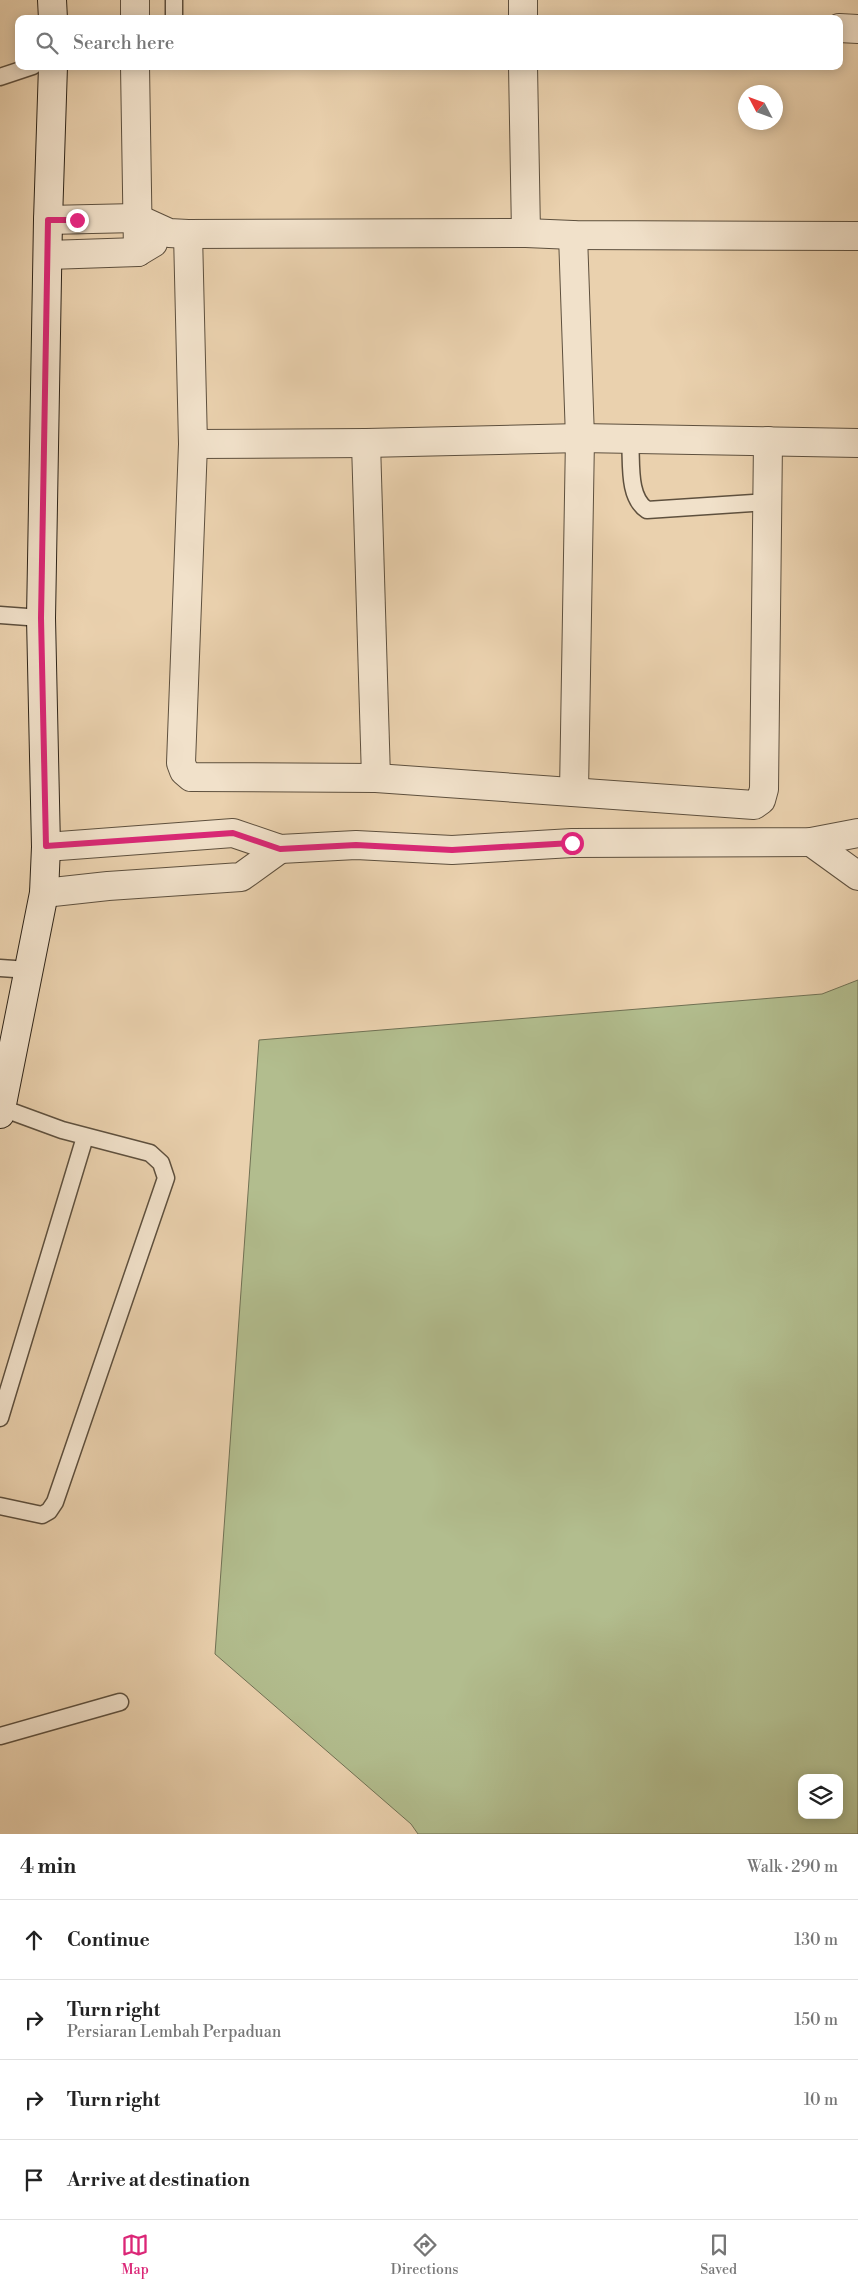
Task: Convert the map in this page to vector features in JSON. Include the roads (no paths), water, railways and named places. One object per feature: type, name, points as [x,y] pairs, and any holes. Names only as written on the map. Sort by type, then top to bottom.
[{"type":"street","points":[[52,0],[52,15]]},
{"type":"street","points":[[135,0],[135,15]]},
{"type":"street","points":[[523,0],[523,15]]},
{"type":"street","points":[[843,28],[858,28]]},
{"type":"street","points":[[1,1111],[44,893],[46,846],[41,618],[48,220],[53,70]]},
{"type":"street","points":[[135,70],[138,252]]},
{"type":"street","points":[[524,70],[526,233]]},
{"type":"street","points":[[48,220],[136,218],[178,233],[526,233],[574,235],[858,236]]},
{"type":"street","points":[[48,255],[138,252],[178,233]]},
{"type":"street","points":[[178,233],[193,444],[181,763],[184,771],[191,777],[376,778],[754,805],[761,800],[764,789],[768,442]]},
{"type":"street","points":[[574,235],[580,438],[574,792]]},
{"type":"street","points":[[193,444],[366,443],[580,438],[858,443]]},
{"type":"street","points":[[366,443],[376,778]]},
{"type":"street","points":[[46,846],[233,833],[280,849],[356,845],[452,850],[572,843],[811,842],[858,833]]},
{"type":"street","points":[[811,842],[858,876]]},
{"type":"street","points":[[44,893],[108,886],[241,877],[280,849]]},
{"type":"lane","points":[[174,0],[174,15]]},
{"type":"lane","points":[[0,76],[20,70]]},
{"type":"lane","points":[[630,439],[635,495],[640,505],[647,510],[767,502]]},
{"type":"lane","points":[[0,615],[41,618]]},
{"type":"lane","points":[[0,968],[29,970]]},
{"type":"lane","points":[[0,1506],[42,1515],[49,1511],[55,1502],[166,1178],[160,1163],[150,1154],[85,1137],[1,1111]]},
{"type":"lane","points":[[0,1418],[85,1137]]},
{"type":"lane","points":[[0,1736],[120,1702]]}]
